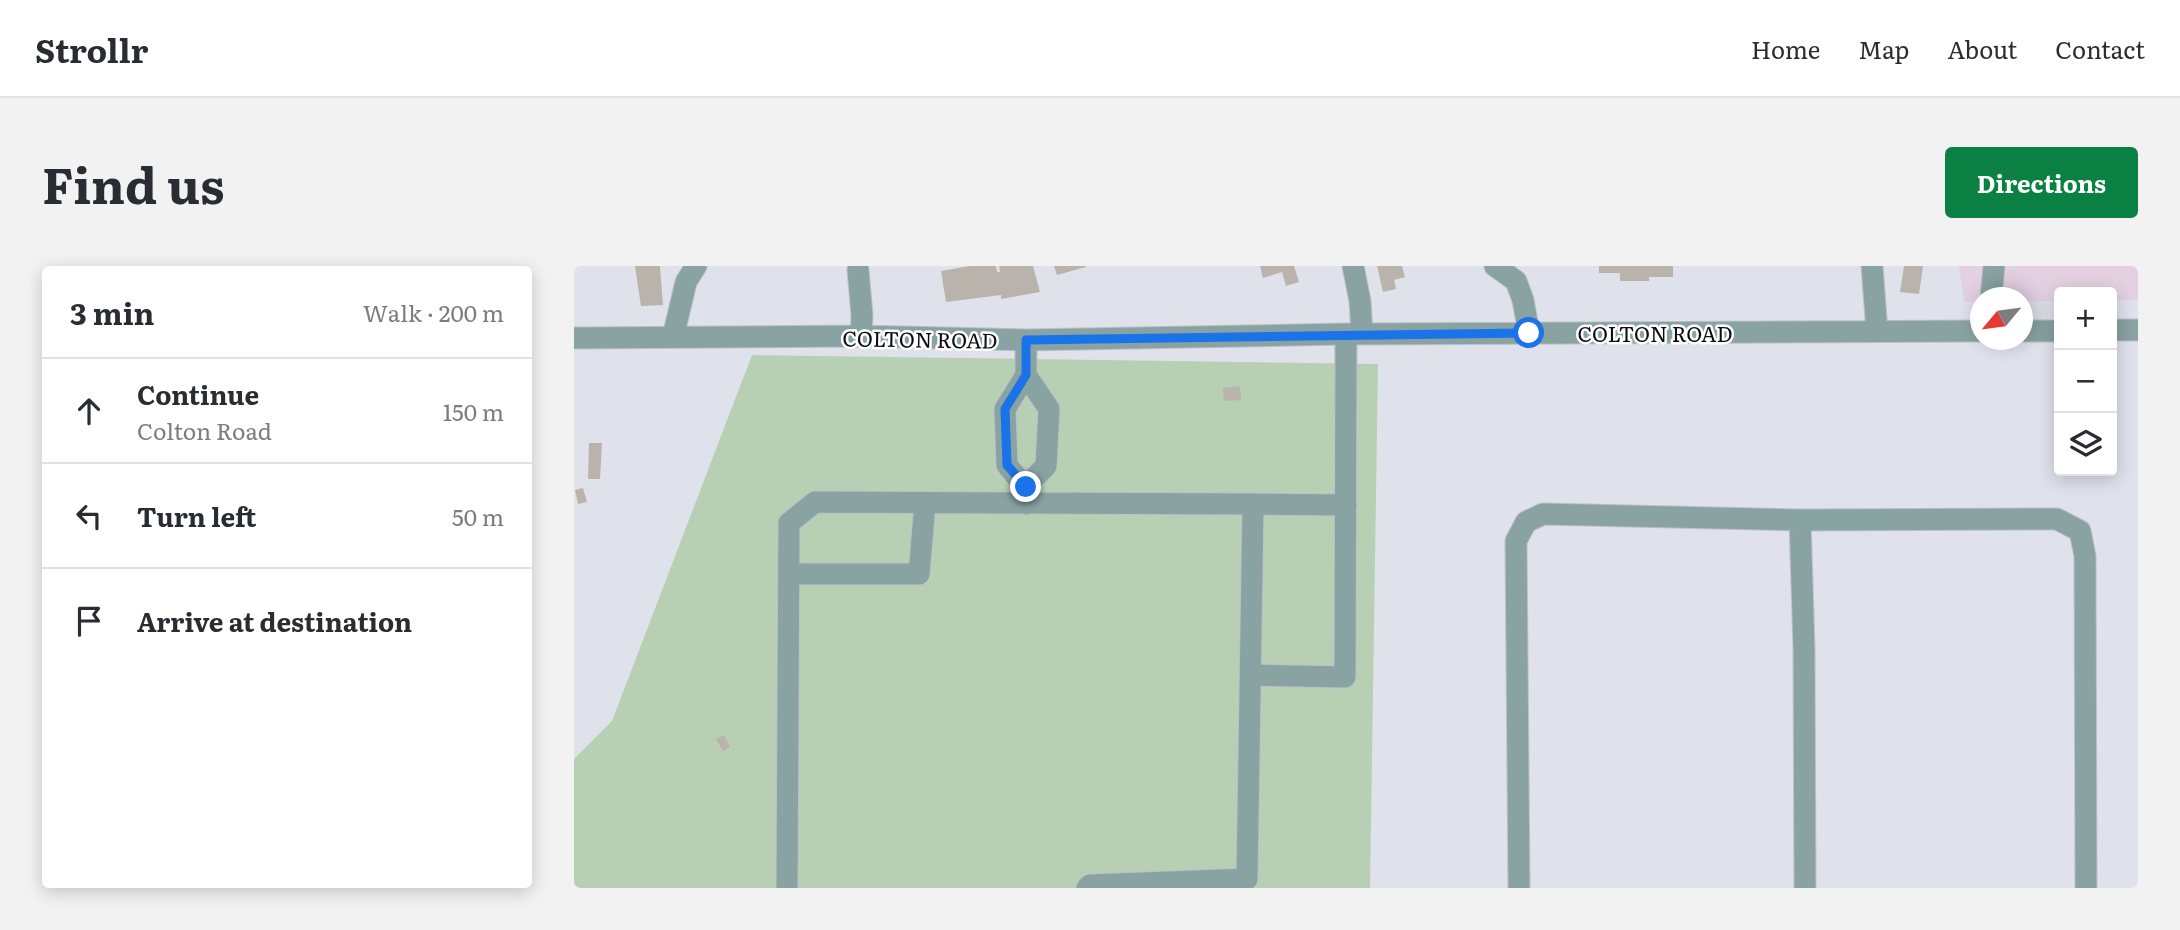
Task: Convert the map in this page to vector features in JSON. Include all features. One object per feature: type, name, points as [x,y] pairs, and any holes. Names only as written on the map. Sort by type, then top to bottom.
[{"type":"street","points":[[673,337],[686,282],[696,266]]},
{"type":"street","points":[[1251,675],[1345,677],[1346,505],[1354,334],[1360,302],[1353,266]]},
{"type":"street","points":[[1495,266],[1516,281],[1523,300],[1529,333]]},
{"type":"street","points":[[1872,266],[1877,331]]},
{"type":"street","points":[[1992,287],[1994,266]]},
{"type":"street","points":[[858,270],[861,336]]},
{"type":"street","points":[[2117,330],[2138,330]]},
{"type":"street","name":"COLTON ROAD","points":[[574,338],[861,336],[1026,340],[1354,334],[1970,331]]},
{"type":"street","points":[[2033,331],[2054,331]]},
{"type":"street","points":[[1026,340],[1026,375],[1005,409],[1007,465],[1026,496]]},
{"type":"street","points":[[1026,375],[1048,410],[1046,466],[1026,496]]},
{"type":"street","points":[[787,888],[789,523],[816,502],[925,503],[1026,496],[1346,505]]},
{"type":"street","points":[[790,574],[919,574],[925,503]]},
{"type":"street","points":[[1087,888],[1090,885],[1247,884],[1253,504]]},
{"type":"street","points":[[1519,888],[1516,541],[1526,522],[1543,514],[1800,520],[2057,519],[2080,531],[2085,556],[2086,888]]},
{"type":"street","points":[[1800,520],[1804,648],[1805,888]]},
{"type":"shaded area","points":[[1959,266],[2138,266],[2138,300],[2117,300],[2117,287],[2054,287],[2054,301],[2033,301],[2033,287],[1970,287],[1970,302],[1964,302]]},
{"type":"green space","points":[[752,355],[1378,364],[1370,888],[574,888],[574,759],[612,721]]},
{"type":"building","points":[[635,266],[660,266],[663,305],[641,306]]},
{"type":"building","points":[[970,266],[996,266],[997,272],[1000,272],[999,266],[1033,266],[1040,292],[1001,299],[1001,295],[946,302],[941,271]]},
{"type":"building","points":[[1054,266],[1086,266],[1086,267],[1057,275]]},
{"type":"building","points":[[1260,266],[1294,266],[1299,282],[1286,286],[1282,272],[1263,278]]},
{"type":"building","points":[[1377,266],[1402,266],[1405,277],[1394,280],[1396,289],[1383,292]]},
{"type":"building","points":[[1599,266],[1673,266],[1673,277],[1649,277],[1649,281],[1620,281],[1620,273],[1599,273]]},
{"type":"building","points":[[1904,266],[1923,266],[1919,294],[1900,292]]},
{"type":"building","points":[[1240,386],[1241,400],[1224,401],[1223,388]]},
{"type":"building","points":[[589,443],[602,443],[600,479],[588,479]]},
{"type":"building","points":[[583,488],[587,502],[578,504],[575,490]]},
{"type":"building","points":[[724,735],[730,747],[723,751],[716,739]]},
{"type":"route","points":[[1026,487],[1007,465],[1005,409],[1026,375],[1026,340],[1529,333]]}]
